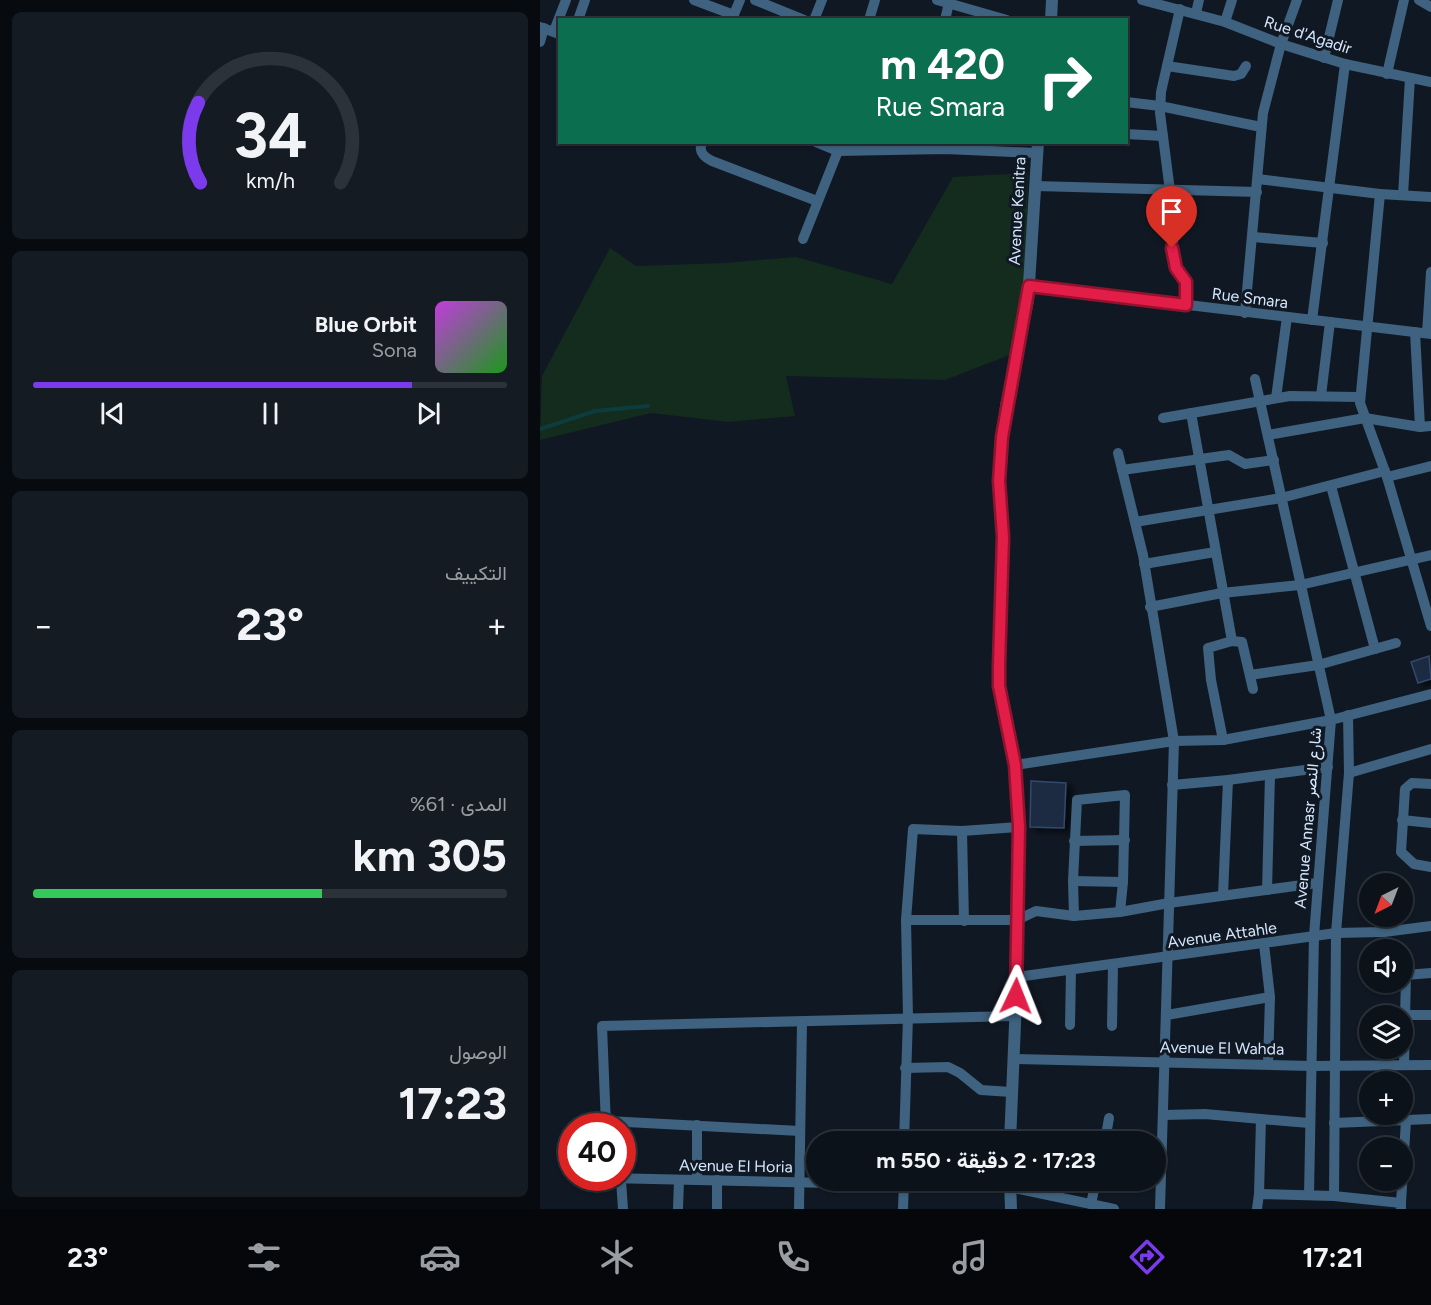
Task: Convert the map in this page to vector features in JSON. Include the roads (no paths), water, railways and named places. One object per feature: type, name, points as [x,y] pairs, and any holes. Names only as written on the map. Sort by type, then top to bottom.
[{"type":"street","points":[[540,42],[566,0]]},
{"type":"street","points":[[579,18],[585,0]]},
{"type":"street","points":[[694,0],[733,17],[740,0]]},
{"type":"street","points":[[755,0],[799,18]]},
{"type":"street","points":[[815,18],[822,0]]},
{"type":"street","points":[[870,18],[875,0]]},
{"type":"street","points":[[937,0],[1000,18]]},
{"type":"street","points":[[1051,18],[1052,0]]},
{"type":"street","name":"Rue d'Agadir","points":[[1142,0],[1225,22],[1281,44],[1345,64],[1431,82]]},
{"type":"street","points":[[1196,13],[1199,0]]},
{"type":"street","points":[[1225,22],[1232,0]]},
{"type":"street","points":[[1245,313],[1254,237],[1261,127],[1266,98],[1281,44],[1297,0]]},
{"type":"street","points":[[1324,58],[1338,0]]},
{"type":"street","points":[[1387,74],[1404,0]]},
{"type":"street","points":[[1419,0],[1431,7]]},
{"type":"street","points":[[945,18],[949,3]]},
{"type":"street","points":[[1180,9],[1160,106],[1170,191],[1174,263],[1186,279],[1186,305]]},
{"type":"street","points":[[1312,320],[1345,64]]},
{"type":"street","points":[[1167,66],[1234,76],[1241,74],[1246,66]]},
{"type":"street","points":[[1403,195],[1410,78]]},
{"type":"street","points":[[1128,102],[1160,106],[1261,127]]},
{"type":"street","points":[[1128,134],[1163,136]]},
{"type":"street","points":[[702,144],[702,155],[712,161],[817,201]]},
{"type":"street","points":[[821,144],[838,151],[946,146],[1038,148]]},
{"type":"street","name":"Avenue Kenitra","points":[[1010,1131],[1017,977],[1019,827],[1015,765],[999,686],[1003,537],[999,481],[1006,406],[1029,286],[1038,148]]},
{"type":"street","points":[[803,239],[838,151]]},
{"type":"street","points":[[1258,179],[1330,189],[1431,197]]},
{"type":"street","points":[[1036,186],[1257,192]]},
{"type":"street","points":[[1380,194],[1369,326],[1359,397],[1411,560],[1427,600],[1431,626]]},
{"type":"street","points":[[1254,237],[1323,243]]},
{"type":"street","points":[[1268,435],[1365,418],[1426,426],[1424,333],[1431,272]]},
{"type":"street","name":"Rue Smara","points":[[1029,286],[1424,333]]},
{"type":"street","points":[[1276,398],[1287,317]]},
{"type":"street","points":[[1321,396],[1330,322]]},
{"type":"street","name":"Avenue Annasr شارع النصر","points":[[1255,379],[1331,720],[1314,936],[1309,1195]]},
{"type":"street","points":[[1163,418],[1276,398],[1359,397]]},
{"type":"street","points":[[1191,413],[1232,641]]},
{"type":"street","points":[[1118,453],[1144,564],[1174,741],[1160,1209]]},
{"type":"street","points":[[1122,470],[1229,455],[1245,464],[1274,460]]},
{"type":"street","points":[[1135,522],[1209,512],[1431,466]]},
{"type":"street","points":[[1331,486],[1375,649]]},
{"type":"street","points":[[1144,564],[1215,552]]},
{"type":"street","points":[[1150,607],[1222,593],[1300,585],[1355,570],[1431,555]]},
{"type":"street","points":[[1222,740],[1207,652],[1212,647],[1239,640],[1243,644],[1252,689]]},
{"type":"street","points":[[1250,675],[1318,665],[1396,644]]},
{"type":"street","points":[[1015,765],[1174,741],[1222,740],[1331,720],[1431,694]]},
{"type":"street","name":"Avenue Annasr شارع النصر","points":[[1334,1196],[1333,1066],[1336,933],[1349,773],[1348,715]]},
{"type":"street","points":[[1349,773],[1431,749]]},
{"type":"street","points":[[1172,785],[1328,767]]},
{"type":"street","points":[[1267,890],[1270,775]]},
{"type":"street","points":[[1223,895],[1228,780]]},
{"type":"street","points":[[1431,784],[1412,783],[1406,786],[1401,852],[1404,858],[1414,864],[1431,867]]},
{"type":"street","points":[[1074,916],[1074,841],[1077,800],[1125,795],[1124,882],[1120,912]]},
{"type":"street","points":[[1402,820],[1431,823]]},
{"type":"street","points":[[904,1131],[908,1017],[906,920],[913,829],[962,831],[1019,827]]},
{"type":"street","points":[[962,831],[964,921]]},
{"type":"street","points":[[1074,841],[1125,840]]},
{"type":"street","points":[[1073,881],[1124,882]]},
{"type":"street","points":[[906,920],[1017,920],[1035,911],[1074,916],[1120,912],[1223,895],[1317,883]]},
{"type":"street","name":"Avenue Attahle","points":[[1017,977],[1336,933],[1384,932],[1431,926]]},
{"type":"street","points":[[1264,944],[1270,997],[1268,1064]]},
{"type":"street","points":[[1112,1026],[1113,965]]},
{"type":"street","points":[[1070,1025],[1071,970]]},
{"type":"street","points":[[1405,1005],[1406,975],[1431,974]]},
{"type":"street","points":[[1167,1015],[1270,997]]},
{"type":"street","points":[[1413,1015],[1431,1015]]},
{"type":"street","points":[[606,1113],[602,1026],[1015,1016]]},
{"type":"street","points":[[800,1209],[802,1022]]},
{"type":"street","name":"Avenue El Wahda","points":[[1013,1059],[1311,1066],[1431,1065]]},
{"type":"street","points":[[1404,1059],[1404,1065]]},
{"type":"street","points":[[905,1068],[948,1067],[960,1073],[981,1090],[1011,1092]]},
{"type":"street","points":[[1164,1115],[1205,1114],[1309,1123]]},
{"type":"street","points":[[1107,1131],[1109,1118]]},
{"type":"street","points":[[1257,1209],[1261,1119]]},
{"type":"street","points":[[1413,1120],[1431,1119]]},
{"type":"street","points":[[1334,1124],[1359,1123]]},
{"type":"street","points":[[636,1124],[697,1125],[800,1131]]},
{"type":"street","points":[[697,1125],[697,1180]]},
{"type":"street","points":[[1259,1194],[1334,1196],[1401,1206],[1406,1125]]},
{"type":"street","name":"Avenue El Horia","points":[[636,1180],[806,1181]]},
{"type":"street","points":[[678,1209],[679,1180]]},
{"type":"street","points":[[717,1180],[717,1209]]},
{"type":"street","points":[[622,1191],[623,1209]]},
{"type":"street","points":[[903,1209],[904,1191]]},
{"type":"street","points":[[1010,1191],[1011,1209]]},
{"type":"street","name":"Avenue El Horia","points":[[1038,1191],[1114,1209]]},
{"type":"street","points":[[1091,1204],[1094,1191]]},
{"type":"waterway","points":[[540,429],[595,411],[648,406]]}]
